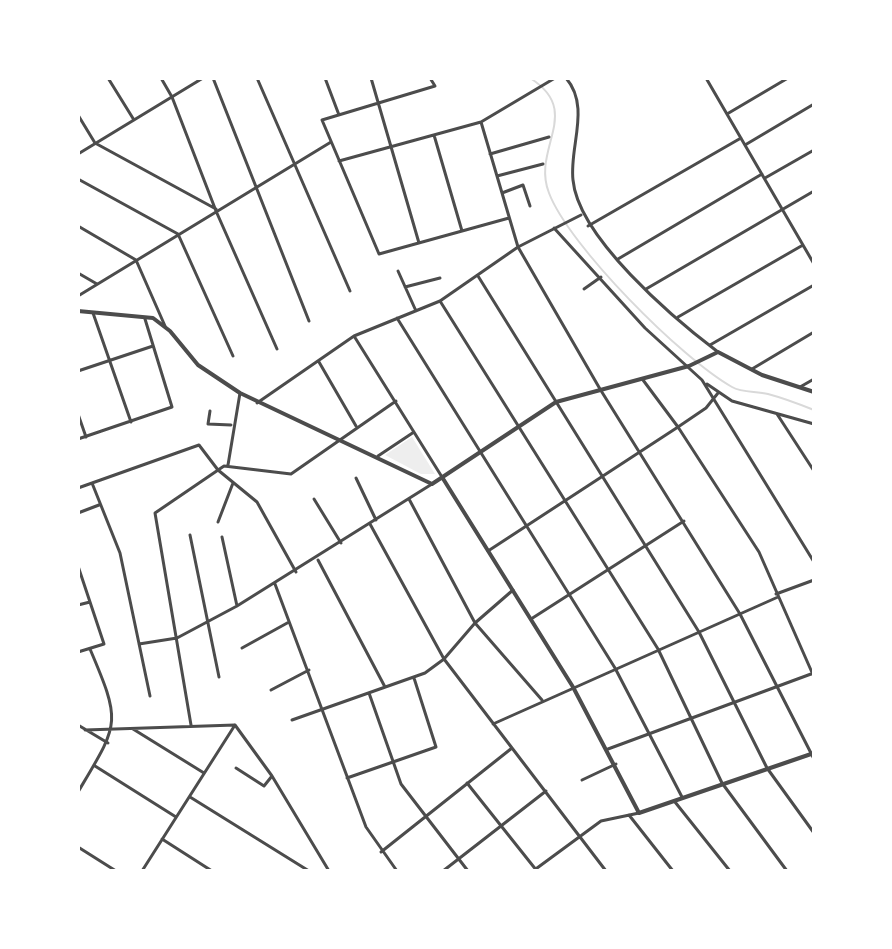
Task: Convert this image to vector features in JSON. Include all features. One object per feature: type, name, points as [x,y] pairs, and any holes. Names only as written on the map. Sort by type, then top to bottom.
[{"type":"street","points":[[108,78],[134,120]]},
{"type":"street","points":[[161,78],[172,97],[216,210],[277,349]]},
{"type":"street","points":[[78,154],[203,78]]},
{"type":"street","points":[[213,78],[309,321]]},
{"type":"street","points":[[257,78],[350,291]]},
{"type":"street","points":[[325,78],[339,115]]},
{"type":"street","points":[[371,78],[419,243]]},
{"type":"street","points":[[430,78],[435,86],[322,120],[379,254],[509,218]]},
{"type":"street","points":[[339,161],[481,122],[555,78]]},
{"type":"street","points":[[566,78],[574,91],[578,114],[573,181],[581,215],[588,226],[646,289],[717,353],[814,392]]},
{"type":"street","points":[[727,114],[788,78]]},
{"type":"street","points":[[708,79],[814,264]]},
{"type":"street","points":[[745,145],[814,104]]},
{"type":"street","points":[[78,115],[95,143],[216,210]]},
{"type":"street","points":[[466,782],[535,870],[601,821],[639,813],[813,755],[740,614],[600,389],[518,247],[481,122]]},
{"type":"street","points":[[434,134],[462,231]]},
{"type":"street","points":[[490,154],[549,137]]},
{"type":"street","points":[[588,226],[741,138]]},
{"type":"street","points":[[78,296],[332,141]]},
{"type":"street","points":[[618,259],[814,150]]},
{"type":"street","points":[[497,176],[543,164]]},
{"type":"street","points":[[78,179],[178,234],[233,356]]},
{"type":"street","points":[[502,193],[523,185],[530,206]]},
{"type":"street","points":[[646,289],[814,191]]},
{"type":"street","points":[[257,403],[354,336],[440,301],[518,247],[581,215]]},
{"type":"street","points":[[78,226],[136,260],[165,326],[198,365],[257,403],[378,456],[432,484]]},
{"type":"street","points":[[554,228],[645,328],[691,365],[814,562]]},
{"type":"street","points":[[678,317],[803,245]]},
{"type":"street","points":[[807,253],[814,255]]},
{"type":"street","points":[[398,271],[416,311]]},
{"type":"street","points":[[78,273],[97,284]]},
{"type":"street","points":[[478,276],[699,632],[767,768],[814,833]]},
{"type":"street","points":[[584,289],[601,277]]},
{"type":"street","points":[[405,287],[440,278]]},
{"type":"street","points":[[710,345],[814,285]]},
{"type":"street","points":[[440,301],[658,649],[722,783],[787,871]]},
{"type":"street","points":[[78,311],[144,315],[165,326]]},
{"type":"street","points":[[93,313],[131,422]]},
{"type":"street","points":[[78,439],[172,407],[144,315]]},
{"type":"street","points":[[397,318],[615,668],[651,732],[682,797]]},
{"type":"street","points":[[751,369],[814,332]]},
{"type":"street","points":[[354,336],[573,687],[639,813]]},
{"type":"street","points":[[78,371],[153,346]]},
{"type":"street","points":[[139,644],[177,638],[296,572],[516,425],[556,402],[691,365],[717,353]]},
{"type":"street","points":[[319,362],[356,426]]},
{"type":"street","points":[[608,749],[813,675],[759,552],[643,379]]},
{"type":"street","points":[[799,388],[814,379]]},
{"type":"street","points":[[702,380],[718,393],[814,424]]},
{"type":"street","points":[[228,466],[240,393]]},
{"type":"street","points":[[488,551],[678,427],[718,393]]},
{"type":"street","points":[[191,725],[155,513],[228,466],[291,474],[396,401]]},
{"type":"street","points":[[210,411],[208,424],[233,425]]},
{"type":"street","points":[[775,412],[814,471]]},
{"type":"street","points":[[78,414],[86,437]]},
{"type":"street","points":[[378,456],[414,432]]},
{"type":"street","points":[[78,488],[199,445],[218,470],[257,502],[296,572]]},
{"type":"street","points":[[356,478],[376,520]]},
{"type":"street","points":[[92,483],[120,553],[150,696]]},
{"type":"street","points":[[218,522],[233,483]]},
{"type":"street","points":[[314,499],[341,543]]},
{"type":"street","points":[[409,499],[475,623],[542,700]]},
{"type":"street","points":[[78,513],[99,505]]},
{"type":"street","points":[[531,619],[684,521]]},
{"type":"street","points":[[370,524],[444,659],[606,871]]},
{"type":"street","points":[[190,535],[219,677]]},
{"type":"street","points":[[222,537],[237,606]]},
{"type":"street","points":[[317,558],[385,687]]},
{"type":"street","points":[[78,566],[104,644],[78,652]]},
{"type":"street","points":[[493,724],[814,580]]},
{"type":"street","points":[[275,584],[366,827],[397,871]]},
{"type":"street","points":[[292,720],[414,678],[444,659],[475,623],[513,590]]},
{"type":"street","points":[[78,605],[90,602]]},
{"type":"street","points":[[242,648],[289,622]]},
{"type":"street","points":[[78,792],[108,743],[114,727],[113,704],[90,649]]},
{"type":"street","points":[[271,690],[309,670]]},
{"type":"street","points":[[347,778],[436,747],[414,678]]},
{"type":"street","points":[[369,693],[401,784],[468,871]]},
{"type":"street","points":[[78,725],[108,743]]},
{"type":"street","points":[[85,730],[235,725]]},
{"type":"street","points":[[142,871],[235,725]]},
{"type":"street","points":[[235,725],[272,776],[329,871]]},
{"type":"street","points":[[133,729],[204,773]]},
{"type":"street","points":[[381,852],[512,748]]},
{"type":"street","points":[[582,780],[616,764]]},
{"type":"street","points":[[95,766],[176,817]]},
{"type":"street","points":[[236,768],[264,786],[272,776]]},
{"type":"street","points":[[78,780],[83,783]]},
{"type":"street","points":[[443,871],[546,791]]},
{"type":"street","points":[[189,796],[309,871]]},
{"type":"street","points":[[674,800],[730,871]]},
{"type":"street","points":[[629,815],[673,871]]},
{"type":"street","points":[[162,839],[212,871]]},
{"type":"street","points":[[78,847],[116,871]]},
{"type":"shaded area","points":[[412,437],[435,474],[421,474],[385,455]]},
{"type":"waterway","points":[[530,78],[546,91],[553,104],[555,117],[545,177],[549,193],[579,242],[657,327],[711,373],[740,390],[768,394],[814,410]]}]
